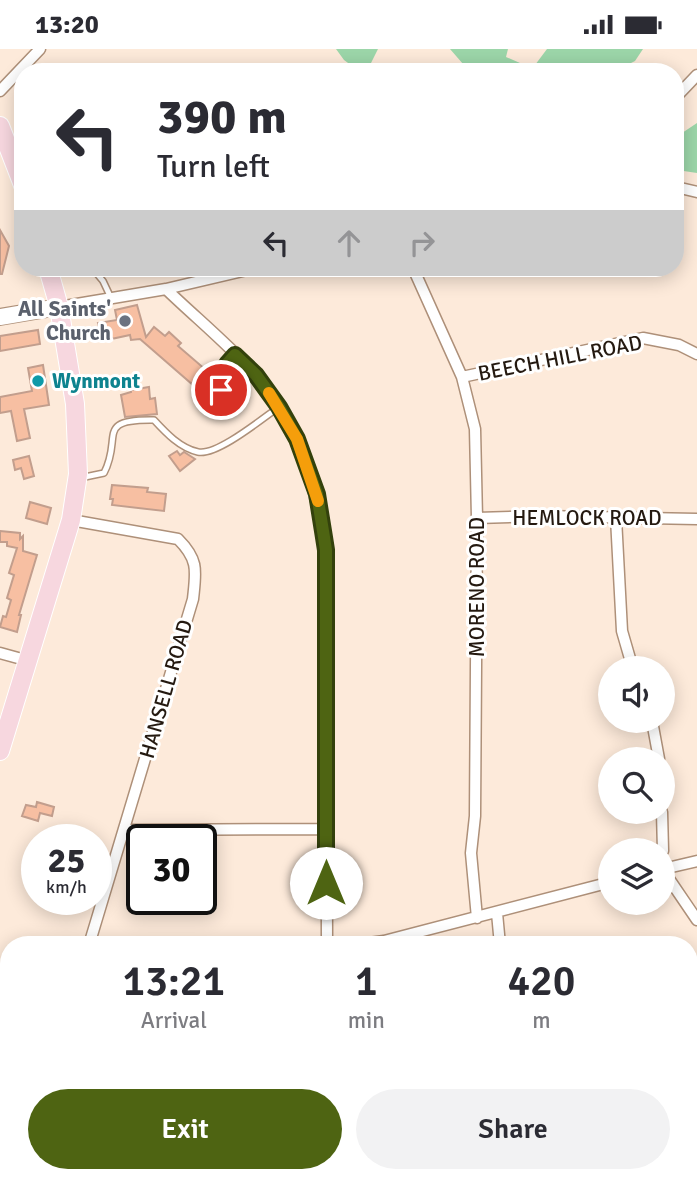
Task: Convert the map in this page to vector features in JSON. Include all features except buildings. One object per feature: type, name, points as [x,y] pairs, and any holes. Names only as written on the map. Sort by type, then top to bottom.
[{"type":"main road","points":[[0,126],[14,162]]},
{"type":"main road","points":[[0,751],[5,722],[29,661],[71,520],[77,478],[75,404],[60,307],[51,277]]},
{"type":"street","points":[[26,63],[40,49]]},
{"type":"street","points":[[684,89],[697,75]]},
{"type":"street","points":[[0,90],[14,76]]},
{"type":"street","points":[[0,317],[166,289],[217,277]]},
{"type":"street","name":"MORENO ROAD","points":[[417,277],[463,377],[475,429],[475,816],[471,853],[477,918]]},
{"type":"street","points":[[166,289],[256,375],[279,407],[297,439],[317,494],[326,550],[327,936]]},
{"type":"street","name":"BEECH HILL ROAD","points":[[463,377],[643,338],[679,345],[697,354]]},
{"type":"street","name":"HEMLOCK ROAD","points":[[477,518],[541,516],[697,519]]},
{"type":"street","points":[[616,518],[622,631],[629,656]]},
{"type":"street","name":"HANSELL ROAD","points":[[71,520],[178,539],[191,552],[196,573],[192,599],[92,936]]},
{"type":"street","points":[[0,653],[29,661]]},
{"type":"street","points":[[125,830],[326,829]]},
{"type":"street","points":[[675,867],[697,861]]},
{"type":"street","points":[[404,936],[598,886]]},
{"type":"street","points":[[675,888],[697,920]]},
{"type":"street","points":[[497,913],[499,936]]},
{"type":"lane","points":[[100,277],[111,297]]},
{"type":"lane","points":[[227,364],[232,369],[221,390],[205,405],[199,396],[227,364],[235,355]]},
{"type":"lane","points":[[77,478],[104,473],[109,462],[112,433],[118,424],[135,419],[154,420],[177,442],[198,451],[208,452],[279,407]]},
{"type":"green space","points":[[336,49],[378,49],[371,63],[348,63]]},
{"type":"green space","points":[[450,49],[508,49],[506,57],[520,63],[462,63]]},
{"type":"green space","points":[[547,49],[643,49],[635,61],[536,63]]},
{"type":"green space","points":[[697,123],[697,173],[684,171],[684,132]]},
{"type":"slow traffic","points":[[269,393],[297,439],[318,501]]},
{"type":"place","name":"All Saints' Church","points":[[125,321]]},
{"type":"place","name":"Wynmont","points":[[38,381]]},
{"type":"route","points":[[221,390],[232,369],[227,364],[235,355],[256,375],[279,407],[297,439],[317,494],[326,550],[326,883]]}]
